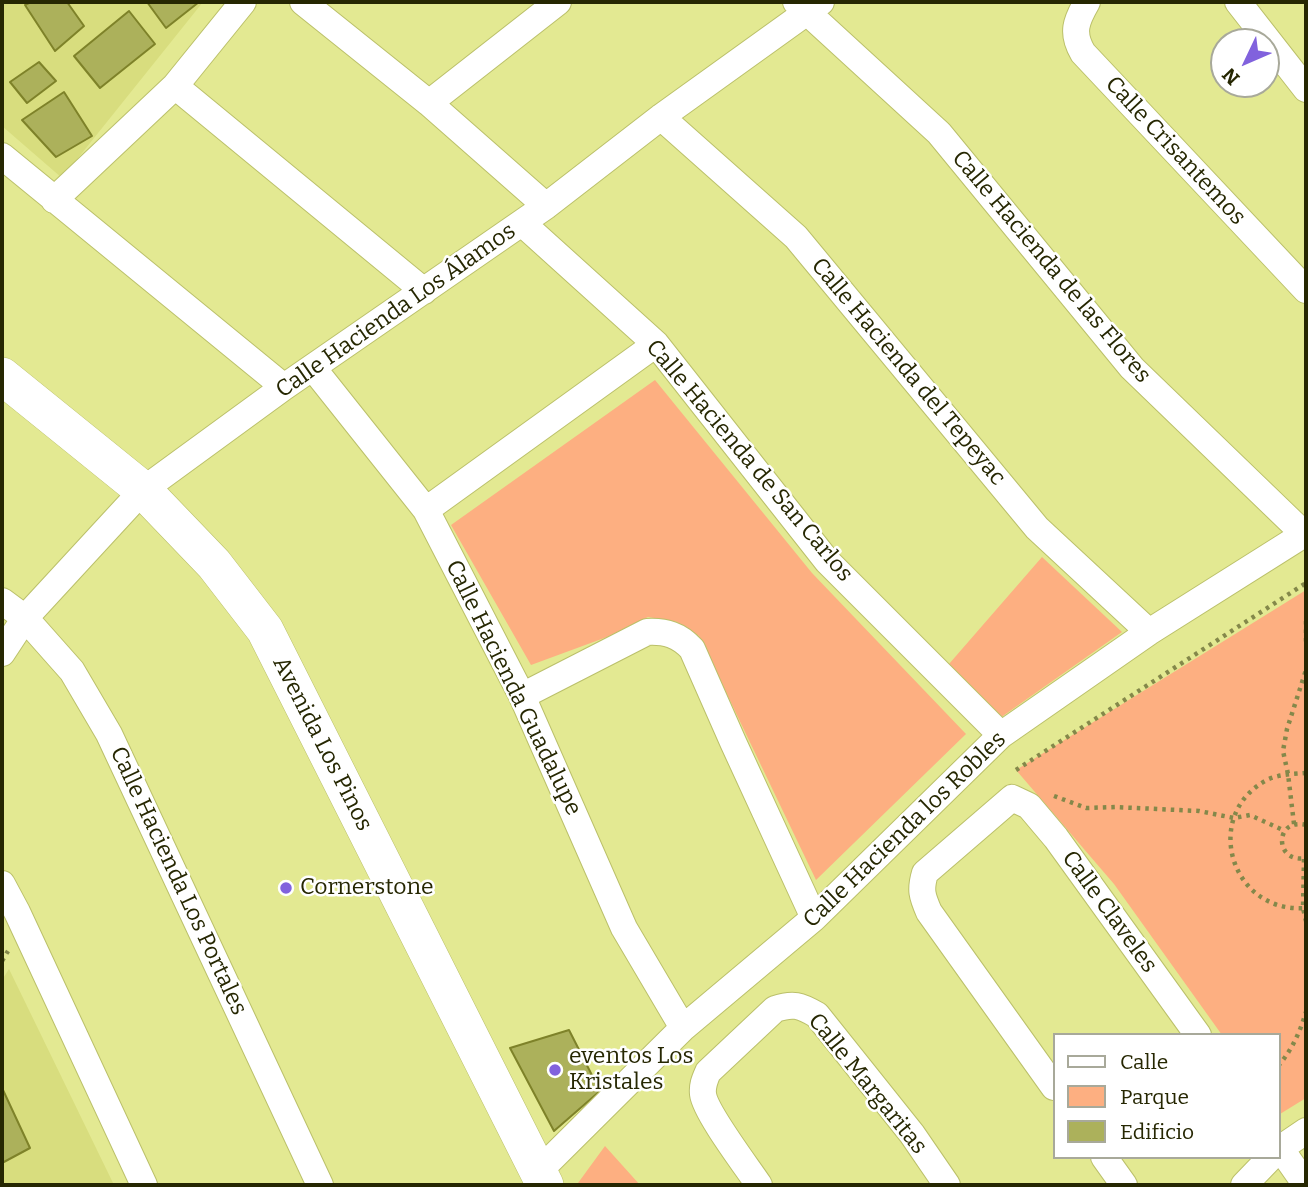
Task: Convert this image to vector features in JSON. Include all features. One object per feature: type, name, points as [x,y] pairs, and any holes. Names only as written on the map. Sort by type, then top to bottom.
[{"type":"street","points":[[54,200],[175,86],[243,2]]},
{"type":"street","points":[[429,103],[558,2]]},
{"type":"street","name":"Calle Crisantemos","points":[[1087,2],[1077,18],[1077,43],[1083,53],[1306,290]]},
{"type":"street","points":[[1238,2],[1306,89]]},
{"type":"street","name":"Calle Hacienda Los Álamos","points":[[2,653],[25,618],[143,489],[284,387],[546,206],[808,5]]},
{"type":"street","name":"Calle Hacienda de las Flores","points":[[808,5],[939,133],[1132,368],[1305,533]]},
{"type":"street","points":[[321,6],[546,206]]},
{"type":"street","points":[[175,86],[424,291]]},
{"type":"street","name":"Calle Hacienda del Tepeyac","points":[[661,117],[796,237],[1037,528],[1149,632]]},
{"type":"street","points":[[2,156],[284,387]]},
{"type":"street","name":"Calle Hacienda de San Carlos","points":[[522,223],[656,344],[827,561],[1001,735]]},
{"type":"street","points":[[426,510],[656,344]]},
{"type":"street","name":"Calle Hacienda Guadalupe","points":[[313,368],[426,510],[522,696],[624,928],[683,1028]]},
{"type":"street","name":"Avenida Los Pinos","points":[[2,376],[143,489],[214,564],[265,631],[542,1179]]},
{"type":"street","name":"Calle Hacienda los Robles","points":[[542,1179],[683,1028],[814,918],[1001,735],[1149,632],[1305,533]]},
{"type":"street","name":"Calle Hacienda Los Portales","points":[[2,601],[25,618],[72,671],[108,734],[320,1185]]},
{"type":"street","points":[[522,696],[647,632],[662,631],[686,642],[692,649],[814,918]]},
{"type":"street","name":"Calle Claveles","points":[[1052,1084],[929,912],[922,897],[921,885],[925,873],[1012,798],[1029,806],[1056,838],[1197,1033]]},
{"type":"street","points":[[2,884],[18,912],[144,1185]]},
{"type":"street","points":[[2,936],[18,912]]},
{"type":"street","name":"Calle Margaritas","points":[[759,1185],[710,1112],[703,1096],[703,1082],[708,1072],[775,1009],[788,1005],[803,1007],[817,1015],[912,1134],[947,1185]]},
{"type":"street","points":[[1280,1148],[1306,1131]]},
{"type":"street","points":[[1280,1154],[1306,1185]]},
{"type":"street","points":[[1105,1159],[1124,1185]]},
{"type":"street","points":[[1244,1185],[1269,1159]]},
{"type":"path","points":[[1016,769],[1306,583]]},
{"type":"path","points":[[1306,621],[1306,645]]},
{"type":"path","points":[[1294,824],[1283,751],[1287,729],[1306,670]]},
{"type":"path","points":[[1305,908],[1283,907],[1264,900],[1248,887],[1231,855],[1230,836],[1234,818],[1242,802],[1254,788],[1270,779],[1306,773]]},
{"type":"path","points":[[1048,794],[1086,808],[1199,811],[1234,818],[1250,815],[1285,831]]},
{"type":"path","points":[[1306,825],[1294,824],[1282,837],[1283,849],[1292,858],[1305,858],[1306,921]]},
{"type":"path","points":[[1280,1064],[1288,1054],[1306,1012]]},
{"type":"shaded area","points":[[2,2],[203,2],[62,178],[2,126]]},
{"type":"shaded area","points":[[9,969],[114,1185],[2,1185],[2,980]]},
{"type":"green space","points":[[655,380],[812,573],[966,734],[816,880],[699,636],[677,622],[648,617],[607,637],[531,665],[451,525]]},
{"type":"green space","points":[[1042,557],[1122,632],[1000,718],[949,664]]},
{"type":"green space","points":[[1306,590],[1306,1098],[1280,1114],[1280,1033],[1221,1033],[1114,884],[1016,770]]},
{"type":"green space","points":[[605,1146],[640,1185],[578,1183]]},
{"type":"building","points":[[31,2],[67,2],[84,26],[55,51],[25,5]]},
{"type":"building","points":[[147,2],[199,2],[166,28]]},
{"type":"building","points":[[129,11],[155,44],[100,88],[74,56]]},
{"type":"building","points":[[39,62],[56,81],[27,103],[10,82]]},
{"type":"building","points":[[64,92],[92,136],[56,157],[22,120]]},
{"type":"building","name":"eventos Los Kristales","points":[[569,1030],[600,1091],[554,1131],[510,1048]]},
{"type":"building","points":[[2,1091],[30,1148],[2,1163]]},
{"type":"place","name":"Cornerstone","points":[[286,888]]},
{"type":"place","name":"eventos Los Kristales","points":[[555,1070]]}]
